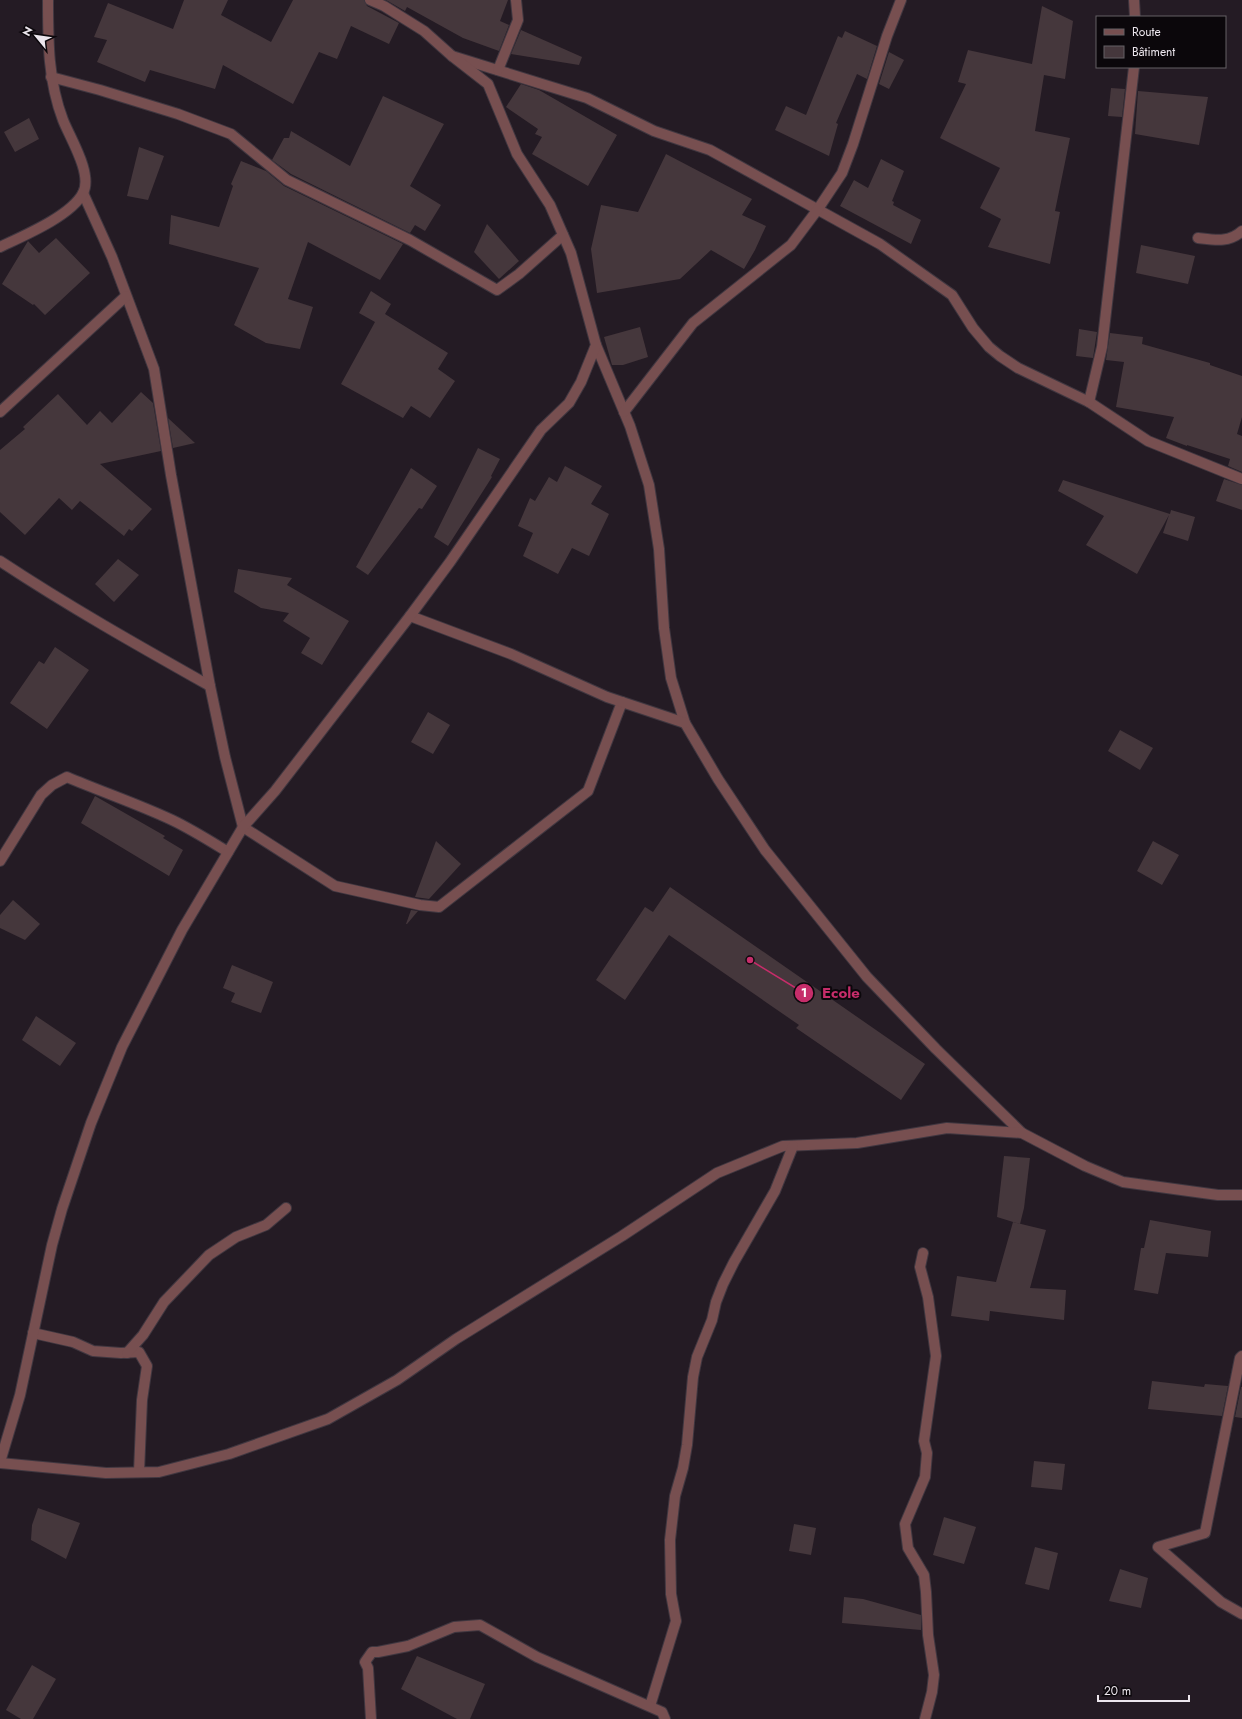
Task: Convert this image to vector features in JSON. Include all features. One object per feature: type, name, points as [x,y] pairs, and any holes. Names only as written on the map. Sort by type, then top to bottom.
[{"type":"street","points":[[0,247],[42,228],[72,205],[83,194],[86,183],[84,170],[62,119],[51,77],[48,0]]},
{"type":"street","points":[[370,0],[384,6],[424,31],[452,56],[488,84],[517,154],[550,205],[571,253],[596,345],[624,412],[649,485],[659,549],[664,628],[671,678],[685,723],[718,779],[765,850],[862,971],[936,1049],[1022,1132],[1085,1166],[1123,1182],[1218,1195],[1242,1195]]},
{"type":"street","points":[[498,70],[518,20],[516,0]]},
{"type":"street","points":[[624,412],[693,323],[791,245],[818,209],[842,173],[853,144],[887,36],[901,0]]},
{"type":"street","points":[[1134,0],[1135,16]]},
{"type":"street","points":[[452,56],[587,98],[654,131],[710,150],[880,244],[952,295],[973,328],[989,347],[1018,368],[1089,402],[1148,441],[1242,479]]},
{"type":"street","points":[[1089,402],[1102,347],[1134,68]]},
{"type":"street","points":[[51,77],[100,90],[157,108],[231,134],[287,180],[410,240],[497,290],[519,274],[563,235]]},
{"type":"street","points":[[83,194],[112,258],[154,369],[171,475],[210,686],[225,757],[244,827],[336,886],[420,905],[439,906],[588,790],[622,702]]},
{"type":"street","points":[[1198,238],[1222,241],[1235,237],[1242,231]]},
{"type":"street","points":[[0,412],[126,296]]},
{"type":"street","points":[[596,345],[581,382],[569,403],[541,430],[450,562],[410,616],[275,791],[244,827],[182,930],[122,1047],[93,1119],[60,1216],[20,1395],[0,1463],[106,1473],[159,1472],[229,1454],[328,1419],[397,1380],[456,1339],[622,1236],[717,1173],[783,1146],[857,1143],[947,1128],[1022,1132]]},
{"type":"street","points":[[0,561],[157,658],[210,686]]},
{"type":"street","points":[[410,616],[511,654],[622,702],[685,723]]},
{"type":"street","points":[[0,861],[41,795],[52,785],[67,776],[106,794],[137,804],[174,821],[228,852]]},
{"type":"street","points":[[650,1706],[676,1621],[671,1594],[670,1540],[676,1496],[685,1452],[693,1377],[697,1357],[712,1320],[716,1302],[723,1284],[775,1191],[793,1146]]},
{"type":"street","points":[[127,1353],[144,1335],[164,1302],[209,1255],[236,1238],[266,1225],[286,1208]]},
{"type":"street","points":[[923,1252],[920,1267],[928,1297],[936,1356],[924,1441],[927,1453],[925,1477],[905,1524],[908,1548],[924,1575],[926,1592],[928,1635],[934,1675],[932,1692],[925,1719]]},
{"type":"street","points":[[33,1333],[73,1342],[93,1351],[127,1353],[139,1352],[147,1366],[142,1400],[138,1472]]},
{"type":"street","points":[[1242,1356],[1240,1358],[1205,1533],[1158,1547],[1221,1602],[1242,1614]]},
{"type":"street","points":[[371,1719],[368,1668],[366,1662],[372,1652],[408,1646],[454,1626],[480,1625],[537,1656],[662,1712],[664,1719]]},
{"type":"building","points":[[184,0],[228,0],[221,15],[271,42],[293,0],[364,0],[367,6],[399,23],[389,44],[351,26],[337,59],[319,52],[293,104],[223,65],[215,89],[150,70],[145,82],[97,62],[107,40],[94,37],[108,3],[173,29]]},
{"type":"building","points":[[386,0],[508,0],[500,21],[509,25],[499,51],[463,38],[407,7],[405,11]]},
{"type":"building","points":[[1042,6],[1073,21],[1065,79],[1044,75],[1035,131],[1070,138],[1055,211],[1060,212],[1050,264],[988,247],[1001,219],[980,208],[1000,168],[940,138],[966,84],[958,82],[968,50],[1032,64]]},
{"type":"building","points":[[521,30],[582,57],[579,65],[511,54]]},
{"type":"building","points":[[845,31],[877,46],[867,79],[857,74],[836,123],[838,124],[829,156],[775,130],[786,106],[806,115],[838,36],[842,38]]},
{"type":"building","points":[[889,52],[904,60],[889,89],[879,84]]},
{"type":"building","points":[[521,84],[539,90],[617,135],[588,186],[532,154],[542,137],[535,134],[538,129],[506,107]]},
{"type":"building","points":[[1111,88],[1125,89],[1122,117],[1108,116]]},
{"type":"building","points":[[1138,91],[1208,97],[1199,145],[1135,134]]},
{"type":"building","points":[[383,96],[444,124],[410,186],[441,205],[425,231],[415,225],[410,233],[291,174],[272,160],[284,138],[289,138],[291,131],[350,166]]},
{"type":"building","points":[[29,118],[39,139],[15,152],[4,132]]},
{"type":"building","points":[[139,147],[164,156],[148,200],[127,196]]},
{"type":"building","points":[[666,154],[752,199],[742,215],[766,226],[755,250],[744,269],[711,250],[680,279],[597,293],[591,249],[601,205],[638,212]]},
{"type":"building","points":[[881,159],[904,171],[892,201],[894,202],[893,205],[921,220],[911,244],[840,206],[854,180],[868,188]]},
{"type":"building","points":[[241,161],[266,171],[284,186],[403,244],[380,280],[308,242],[288,299],[313,307],[300,349],[266,343],[234,325],[259,268],[169,244],[171,215],[219,227],[233,186],[231,184]]},
{"type":"building","points":[[487,224],[519,261],[499,279],[474,252]]},
{"type":"building","points":[[56,238],[90,273],[45,315],[34,304],[33,305],[2,284],[28,241],[39,253]]},
{"type":"building","points":[[1141,245],[1195,256],[1188,284],[1136,273]]},
{"type":"building","points":[[371,291],[391,304],[385,314],[448,353],[438,369],[455,381],[430,418],[411,406],[403,418],[341,384],[375,322],[359,313]]},
{"type":"building","points":[[640,327],[648,357],[623,365],[612,365],[604,337]]},
{"type":"building","points":[[1079,329],[1097,332],[1093,358],[1076,356]]},
{"type":"building","points":[[1110,333],[1143,337],[1142,344],[1210,363],[1210,365],[1242,376],[1242,417],[1237,434],[1242,436],[1242,472],[1228,466],[1230,459],[1166,438],[1174,417],[1116,407],[1124,362],[1106,360]]},
{"type":"building","points":[[141,392],[153,403],[161,451],[100,464],[152,509],[132,531],[129,529],[124,536],[80,501],[72,510],[59,498],[25,535],[0,512],[0,450],[25,429],[23,427],[58,394],[87,425],[100,411],[112,423]]},
{"type":"building","points":[[168,418],[195,443],[173,448]]},
{"type":"building","points":[[478,448],[500,459],[491,476],[492,477],[448,546],[434,537]]},
{"type":"building","points":[[565,466],[602,486],[591,504],[609,514],[589,556],[572,548],[558,574],[523,556],[533,533],[518,526],[530,498],[535,501],[549,477],[557,482]]},
{"type":"building","points":[[411,468],[437,486],[422,509],[419,508],[368,575],[356,567]]},
{"type":"building","points":[[1224,479],[1242,485],[1242,510],[1216,501]]},
{"type":"building","points":[[1063,480],[1170,514],[1171,510],[1195,517],[1188,541],[1163,533],[1169,515],[1137,574],[1086,545],[1104,516],[1058,491]]},
{"type":"building","points":[[118,559],[139,575],[114,602],[95,584]]},
{"type":"building","points":[[238,569],[292,578],[287,585],[349,621],[322,665],[301,653],[310,638],[283,621],[289,613],[261,608],[234,592]]},
{"type":"building","points":[[55,647],[89,670],[47,729],[10,703],[39,661],[44,664]]},
{"type":"building","points":[[428,712],[450,725],[433,754],[411,742]]},
{"type":"building","points":[[1120,730],[1153,748],[1140,770],[1108,751]]},
{"type":"building","points":[[95,796],[165,836],[163,838],[183,850],[169,876],[81,823]]},
{"type":"building","points":[[436,841],[461,864],[429,899],[415,897]]},
{"type":"building","points":[[1153,841],[1179,855],[1162,885],[1137,871]]},
{"type":"building","points":[[670,887],[925,1064],[901,1100],[796,1028],[799,1025],[669,935],[625,1000],[596,980],[645,907],[653,912]]},
{"type":"building","points":[[13,900],[40,924],[25,940],[0,928],[0,915]]},
{"type":"building","points":[[411,910],[418,911],[406,924]]},
{"type":"building","points":[[232,965],[273,982],[261,1013],[231,1002],[235,993],[223,988]]},
{"type":"building","points":[[36,1016],[76,1043],[60,1066],[22,1040]]},
{"type":"building","points":[[1004,1156],[1030,1158],[1024,1208],[1020,1224],[997,1217]]},
{"type":"building","points":[[1150,1220],[1211,1231],[1208,1257],[1166,1253],[1158,1294],[1134,1290],[1141,1248],[1144,1248]]},
{"type":"building","points":[[1013,1222],[1046,1230],[1030,1288],[1066,1290],[1064,1320],[990,1311],[989,1321],[951,1316],[957,1276],[996,1282]]},
{"type":"building","points":[[1152,1381],[1204,1387],[1205,1384],[1228,1386],[1222,1416],[1148,1409]]},
{"type":"building","points":[[1242,1387],[1242,1418],[1235,1417]]},
{"type":"building","points":[[1034,1461],[1065,1464],[1062,1490],[1031,1487]]},
{"type":"building","points":[[38,1508],[80,1523],[66,1559],[31,1540],[32,1525]]},
{"type":"building","points":[[944,1517],[976,1527],[964,1564],[933,1555]]},
{"type":"building","points":[[794,1524],[816,1528],[811,1555],[789,1551]]},
{"type":"building","points":[[1035,1547],[1058,1553],[1049,1590],[1025,1584]]},
{"type":"building","points":[[1120,1569],[1148,1578],[1141,1608],[1109,1601]]},
{"type":"building","points":[[844,1597],[863,1599],[921,1615],[921,1630],[842,1623]]},
{"type":"building","points":[[417,1656],[485,1684],[470,1719],[457,1719],[401,1689]]},
{"type":"building","points":[[32,1665],[56,1679],[33,1719],[21,1719],[6,1710]]},
{"type":"place","name":"Ecole","points":[[750,960]]}]
